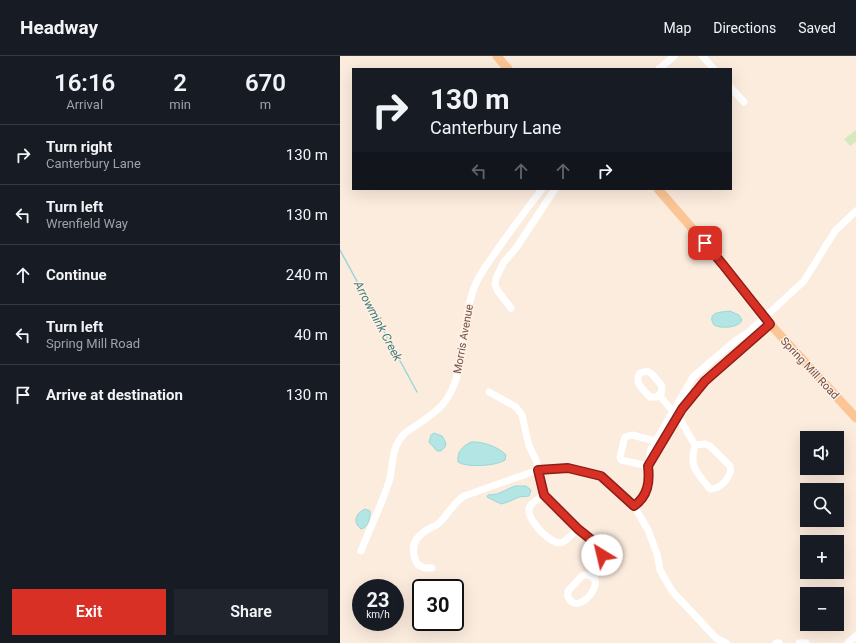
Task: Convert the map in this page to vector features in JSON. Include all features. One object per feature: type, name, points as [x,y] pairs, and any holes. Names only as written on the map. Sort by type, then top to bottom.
[{"type":"main road","points":[[497,56],[507,68]]},
{"type":"main road","name":"Spring Mill Road","points":[[659,190],[724,266],[767,321],[856,418]]},
{"type":"street","points":[[660,68],[674,56]]},
{"type":"street","points":[[702,56],[713,68]]},
{"type":"street","points":[[732,89],[744,102]]},
{"type":"street","name":"Morris Avenue","points":[[361,551],[389,482],[393,456],[400,438],[443,404],[452,390],[459,370],[466,314],[478,279],[507,235],[541,190]]},
{"type":"street","points":[[511,308],[497,290],[496,278],[504,262],[516,248],[554,190]]},
{"type":"street","points":[[648,466],[677,417],[705,381],[752,340],[804,280],[835,230],[856,211]]},
{"type":"street","points":[[634,506],[644,497],[648,485],[648,466],[651,448],[672,410],[693,377],[728,347],[767,321]]},
{"type":"street","points":[[746,334],[752,340]]},
{"type":"street","points":[[728,347],[735,355]]},
{"type":"street","points":[[489,392],[516,407],[522,415],[529,446],[536,460],[544,495],[578,529],[598,545],[601,550],[601,566],[593,578]]},
{"type":"street","points":[[659,396],[672,410],[695,445],[692,455],[692,462],[696,471],[709,488],[715,489],[730,475],[730,466],[710,446],[705,444],[695,445]]},
{"type":"street","points":[[648,466],[621,460],[620,457],[624,440],[625,437],[632,435],[655,441]]},
{"type":"street","points":[[432,568],[425,568],[418,565],[414,558],[413,550],[415,543],[418,537],[425,531],[438,524],[464,496],[538,470],[568,468],[601,476],[634,506],[648,530],[657,554],[660,570],[672,591],[716,638],[726,643]]},
{"type":"street","points":[[544,495],[530,506],[530,515],[536,526],[553,541],[559,542],[564,542],[578,529]]},
{"type":"street","points":[[848,643],[856,636]]},
{"type":"street","points":[[799,643],[806,643]]},
{"type":"green space","points":[[856,130],[856,142],[850,146],[844,139]]},
{"type":"water","points":[[730,311],[739,315],[742,320],[740,323],[730,327],[714,325],[712,321],[713,315],[719,312]]},
{"type":"water","points":[[434,433],[442,436],[446,443],[445,447],[441,451],[437,451],[429,442],[431,435]]},
{"type":"water","points":[[471,442],[480,442],[495,447],[506,455],[505,460],[495,464],[482,466],[462,464],[458,462],[459,452]]},
{"type":"water","points":[[515,486],[526,486],[531,490],[529,496],[519,497],[501,504],[487,497],[488,495],[497,494]]},
{"type":"water","points":[[365,509],[370,511],[370,516],[366,527],[361,529],[358,526],[356,518],[359,513]]},
{"type":"waterway","name":"Arrowmink Creek","points":[[340,250],[417,392]]},
{"type":"route","points":[[602,555],[598,545],[585,536],[544,495],[538,470],[568,468],[601,476],[634,506],[644,497],[648,485],[648,466],[682,409],[705,381],[770,324],[705,243]]}]
